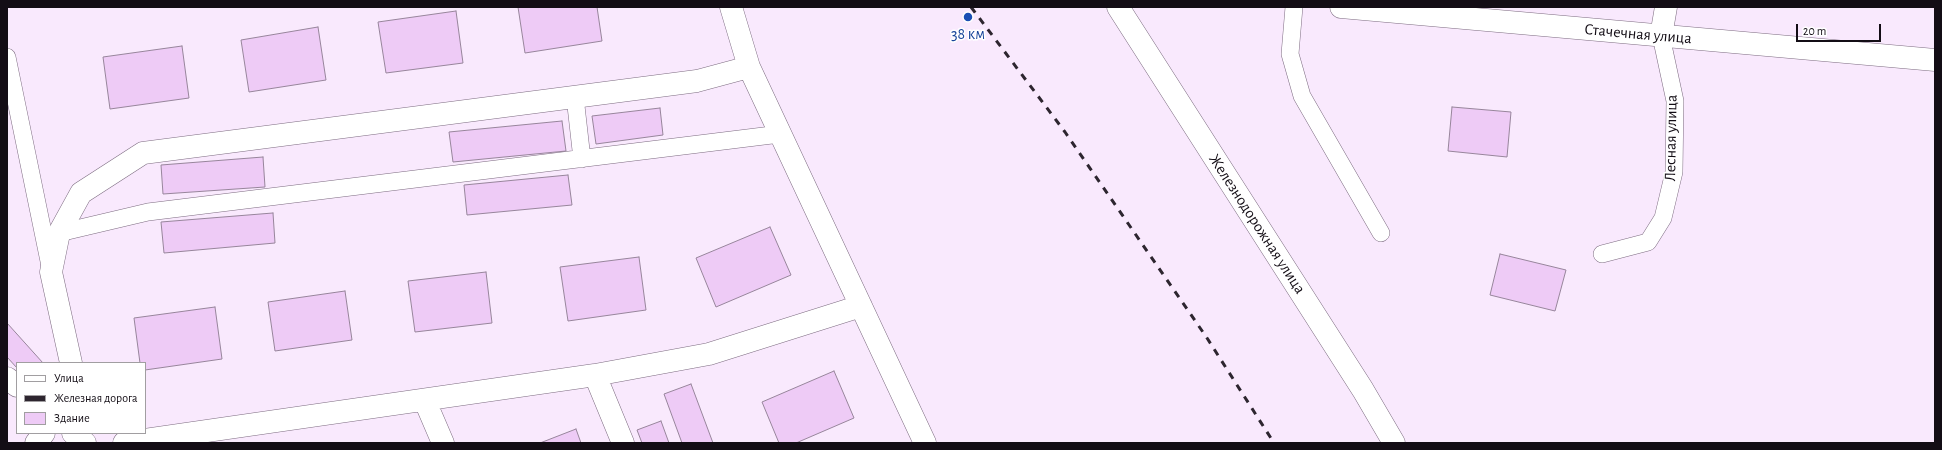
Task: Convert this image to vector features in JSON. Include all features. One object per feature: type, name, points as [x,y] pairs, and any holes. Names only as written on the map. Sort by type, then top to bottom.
[{"type":"street","points":[[730,7],[749,67],[925,443]]},
{"type":"street","name":"Железнодорожная улица","points":[[1118,7],[1363,390],[1394,443]]},
{"type":"street","name":"Стачечная улица","points":[[1341,7],[1935,60]]},
{"type":"street","name":"Лесная улица","points":[[1661,36],[1666,7]]},
{"type":"street","points":[[71,362],[51,272],[59,234],[81,193],[143,153],[697,81],[749,67]]},
{"type":"street","points":[[124,443],[595,375],[709,354],[861,306]]},
{"type":"street","points":[[595,375],[623,443]]},
{"type":"street","points":[[7,378],[16,385]]},
{"type":"street","points":[[425,400],[442,443]]},
{"type":"street","points":[[36,443],[43,434]]},
{"type":"street","points":[[74,434],[85,443]]},
{"type":"lane","points":[[1294,7],[1290,54],[1302,96],[1381,233]]},
{"type":"lane","name":"Лесная улица","points":[[1602,254],[1648,242],[1664,218],[1674,172],[1675,101],[1661,36]]},
{"type":"lane","points":[[7,57],[51,272]]},
{"type":"lane","points":[[575,97],[582,159]]},
{"type":"lane","points":[[59,234],[148,212],[780,134]]},
{"type":"building","points":[[518,7],[597,7],[602,41],[525,53]]},
{"type":"building","points":[[456,11],[463,63],[386,73],[378,22]]},
{"type":"building","points":[[318,27],[326,80],[249,92],[241,40]]},
{"type":"building","points":[[182,46],[189,98],[110,109],[103,57]]},
{"type":"building","points":[[1452,107],[1511,112],[1507,157],[1448,151]]},
{"type":"building","points":[[660,108],[663,135],[596,144],[592,116]]},
{"type":"building","points":[[562,121],[566,151],[453,162],[449,132]]},
{"type":"building","points":[[263,157],[265,187],[163,194],[161,165]]},
{"type":"building","points":[[568,175],[572,205],[467,215],[464,185]]},
{"type":"building","points":[[273,213],[275,243],[164,253],[161,222]]},
{"type":"building","points":[[770,227],[791,275],[716,307],[696,258]]},
{"type":"building","points":[[1500,254],[1566,270],[1555,311],[1490,295]]},
{"type":"building","points":[[639,257],[646,310],[568,321],[560,267]]},
{"type":"building","points":[[486,272],[492,323],[415,332],[408,281]]},
{"type":"building","points":[[345,291],[352,340],[275,351],[268,302]]},
{"type":"building","points":[[215,307],[222,359],[146,370],[146,362],[140,362],[134,318]]},
{"type":"building","points":[[7,323],[42,362],[16,362],[16,367],[7,357]]},
{"type":"building","points":[[834,371],[854,418],[796,443],[779,443],[762,402]]},
{"type":"building","points":[[691,384],[713,443],[682,443],[664,394]]},
{"type":"building","points":[[661,421],[669,443],[642,443],[637,430]]},
{"type":"building","points":[[576,429],[581,443],[540,443]]},
{"type":"railway","points":[[971,7],[1065,132],[1207,338],[1274,443]]},
{"type":"place","name":"38 км","points":[[968,17]]}]
